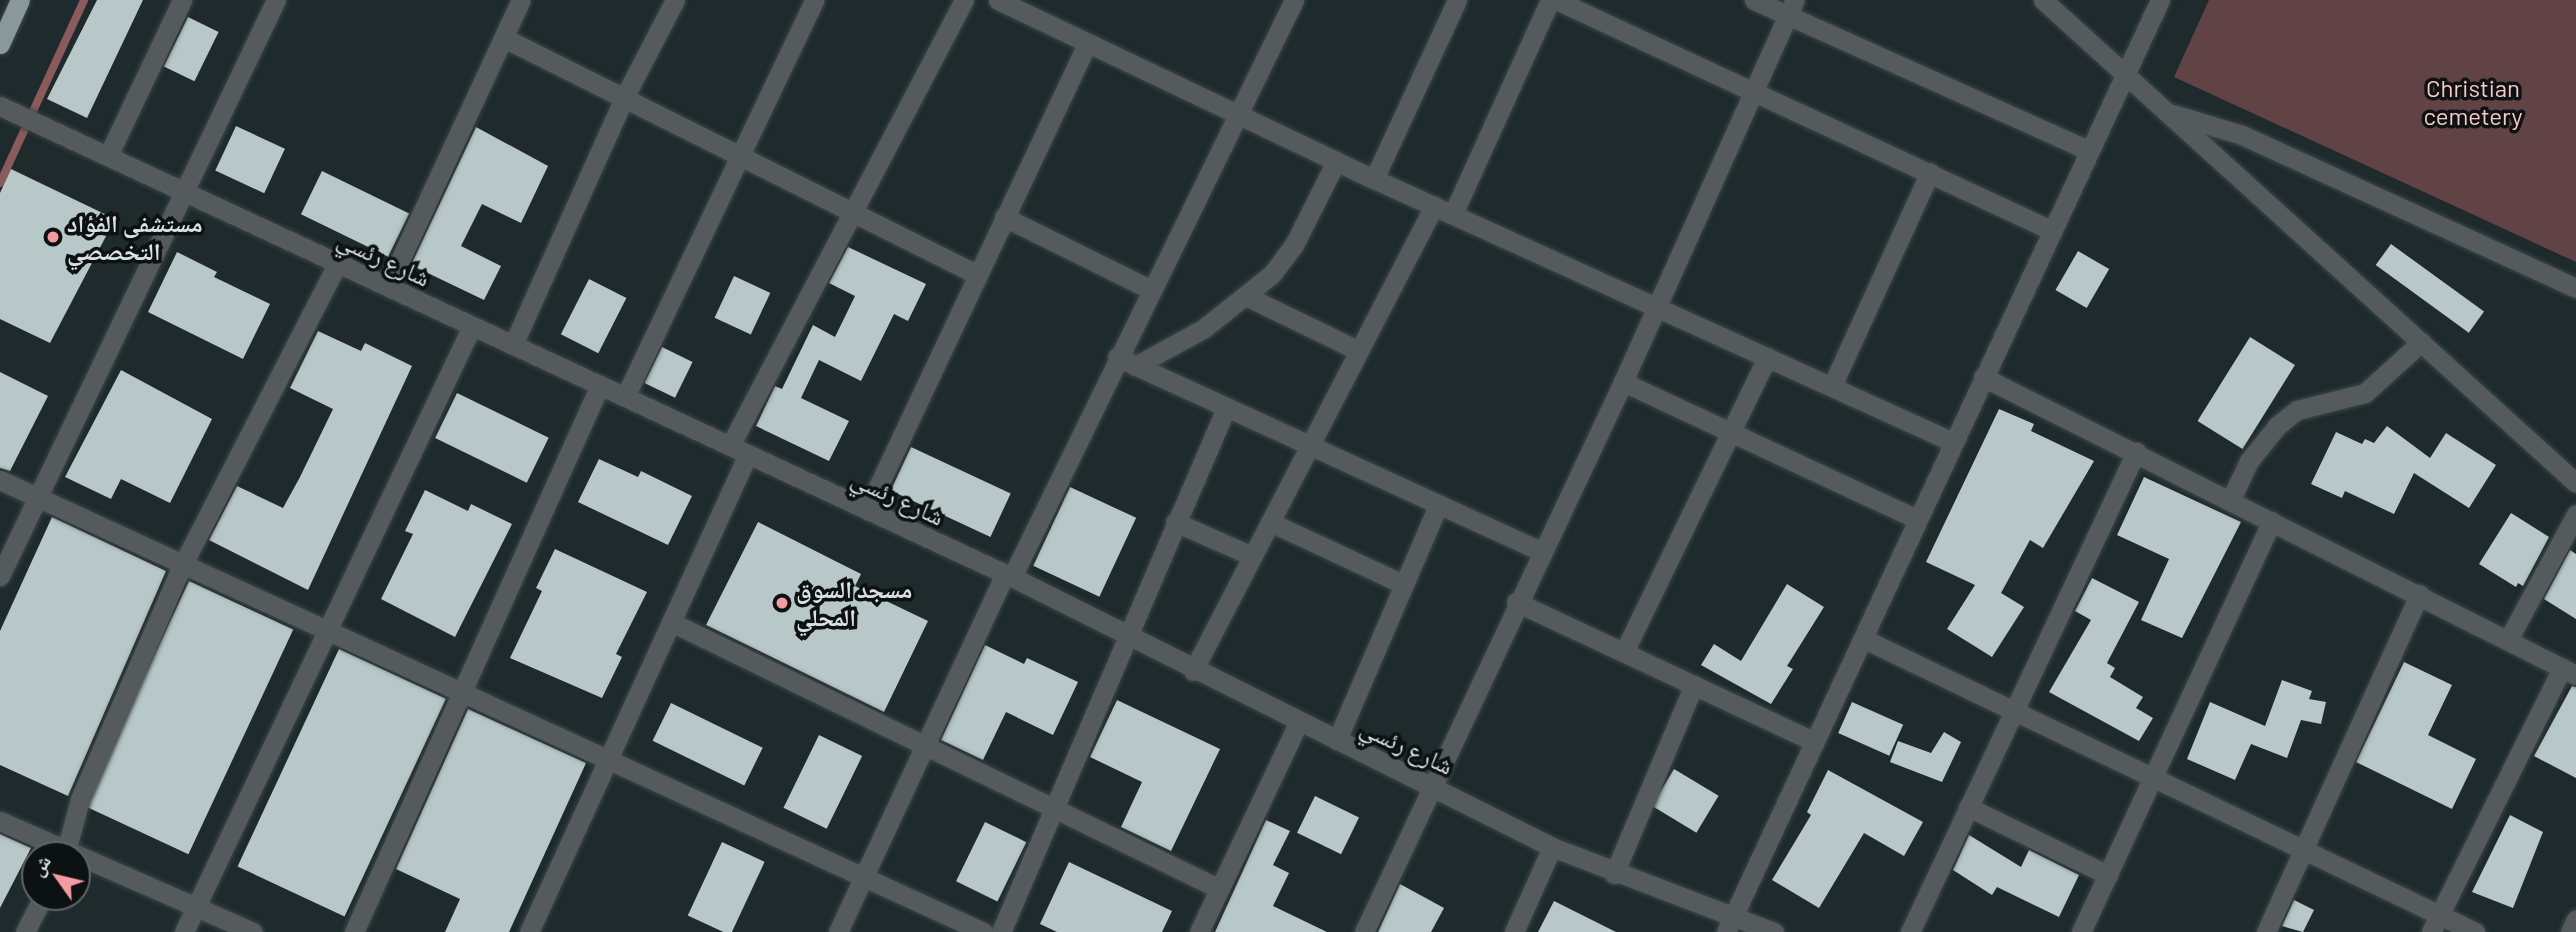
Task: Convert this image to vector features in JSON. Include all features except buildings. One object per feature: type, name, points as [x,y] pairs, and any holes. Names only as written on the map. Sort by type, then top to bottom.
[{"type":"highway","points":[[0,42],[20,0]]},
{"type":"street","points":[[108,156],[182,0]]},
{"type":"street","points":[[0,576],[276,0]]},
{"type":"street","points":[[388,286],[521,0]]},
{"type":"street","points":[[513,345],[624,98],[675,0]]},
{"type":"street","points":[[625,397],[814,0]]},
{"type":"street","points":[[730,446],[964,0]]},
{"type":"street","points":[[998,0],[1374,179],[1953,442]]},
{"type":"street","points":[[838,932],[1008,576],[1294,0]]},
{"type":"street","points":[[1374,179],[1457,0]]},
{"type":"street","points":[[1453,214],[1553,0],[1754,89],[2051,229]]},
{"type":"street","points":[[1754,0],[1791,8],[2088,149]]},
{"type":"street","points":[[2043,0],[2576,483]]},
{"type":"street","points":[[1726,932],[1813,741],[1864,639],[2088,149],[2126,76],[2160,0]]},
{"type":"street","points":[[1364,932],[1516,602],[1623,382],[1655,305],[1791,8]]},
{"type":"street","points":[[504,38],[978,275]]},
{"type":"street","points":[[867,510],[1087,44]]},
{"type":"street","name":"شارع رئسي","points":[[0,106],[1008,576],[1193,671],[1432,784],[1552,847],[1614,874],[1735,914],[1774,932]]},
{"type":"street","points":[[2166,112],[2242,135],[2576,288]]},
{"type":"street","points":[[1135,366],[1248,297],[1294,245],[1336,161]]},
{"type":"street","points":[[1832,386],[1930,172]]},
{"type":"street","points":[[1193,671],[1434,206]]},
{"type":"street","points":[[1004,216],[1150,289]]},
{"type":"street","points":[[69,841],[79,799],[182,566],[338,263]]},
{"type":"street","points":[[1248,297],[1359,351]]},
{"type":"street","points":[[184,932],[325,628],[472,326]]},
{"type":"street","points":[[2231,499],[2249,461],[2277,426],[2297,411],[2365,393],[2421,342]]},
{"type":"street","points":[[1117,357],[1542,552]]},
{"type":"street","points":[[1624,652],[1768,357]]},
{"type":"street","points":[[1983,377],[2231,499],[2569,672],[2434,923]]},
{"type":"street","points":[[1623,382],[1917,519]]},
{"type":"street","points":[[354,932],[600,385]]},
{"type":"street","points":[[1001,932],[1226,408]]},
{"type":"street","points":[[1910,932],[2136,452]]},
{"type":"street","points":[[529,932],[748,454]]},
{"type":"street","points":[[0,480],[182,566],[462,689],[607,759],[983,932]]},
{"type":"street","points":[[1337,740],[1401,583],[1438,505]]},
{"type":"street","points":[[2508,640],[2576,514]]},
{"type":"street","points":[[2081,932],[2272,521]]},
{"type":"street","points":[[1175,522],[1252,556]]},
{"type":"street","points":[[1270,522],[1401,583]]},
{"type":"street","points":[[2266,932],[2301,849],[2419,594]]},
{"type":"street","points":[[1516,602],[1813,741]]},
{"type":"street","points":[[671,622],[1052,810],[1220,889]]},
{"type":"street","points":[[1864,639],[2301,849],[2434,923],[2475,932]]},
{"type":"street","points":[[1614,874],[1694,685]]},
{"type":"street","points":[[1199,932],[1299,721]]},
{"type":"street","points":[[1968,807],[2108,875]]},
{"type":"street","points":[[0,821],[41,841]]},
{"type":"street","points":[[1514,932],[1552,847]]},
{"type":"street","points":[[91,863],[253,932]]},
{"type":"street","points":[[25,932],[36,911]]},
{"type":"street","points":[[2570,932],[2576,919]]},
{"type":"green space","name":"Christian cemetery","points":[[2209,0],[2576,0],[2576,262],[2174,77]]},
{"type":"waterway","points":[[0,183],[84,0]]},
{"type":"place","name":"مستشفى الفؤاد التخصصي","points":[[53,237]]},
{"type":"place","name":"مسجد السوق المحلي","points":[[782,603]]}]
